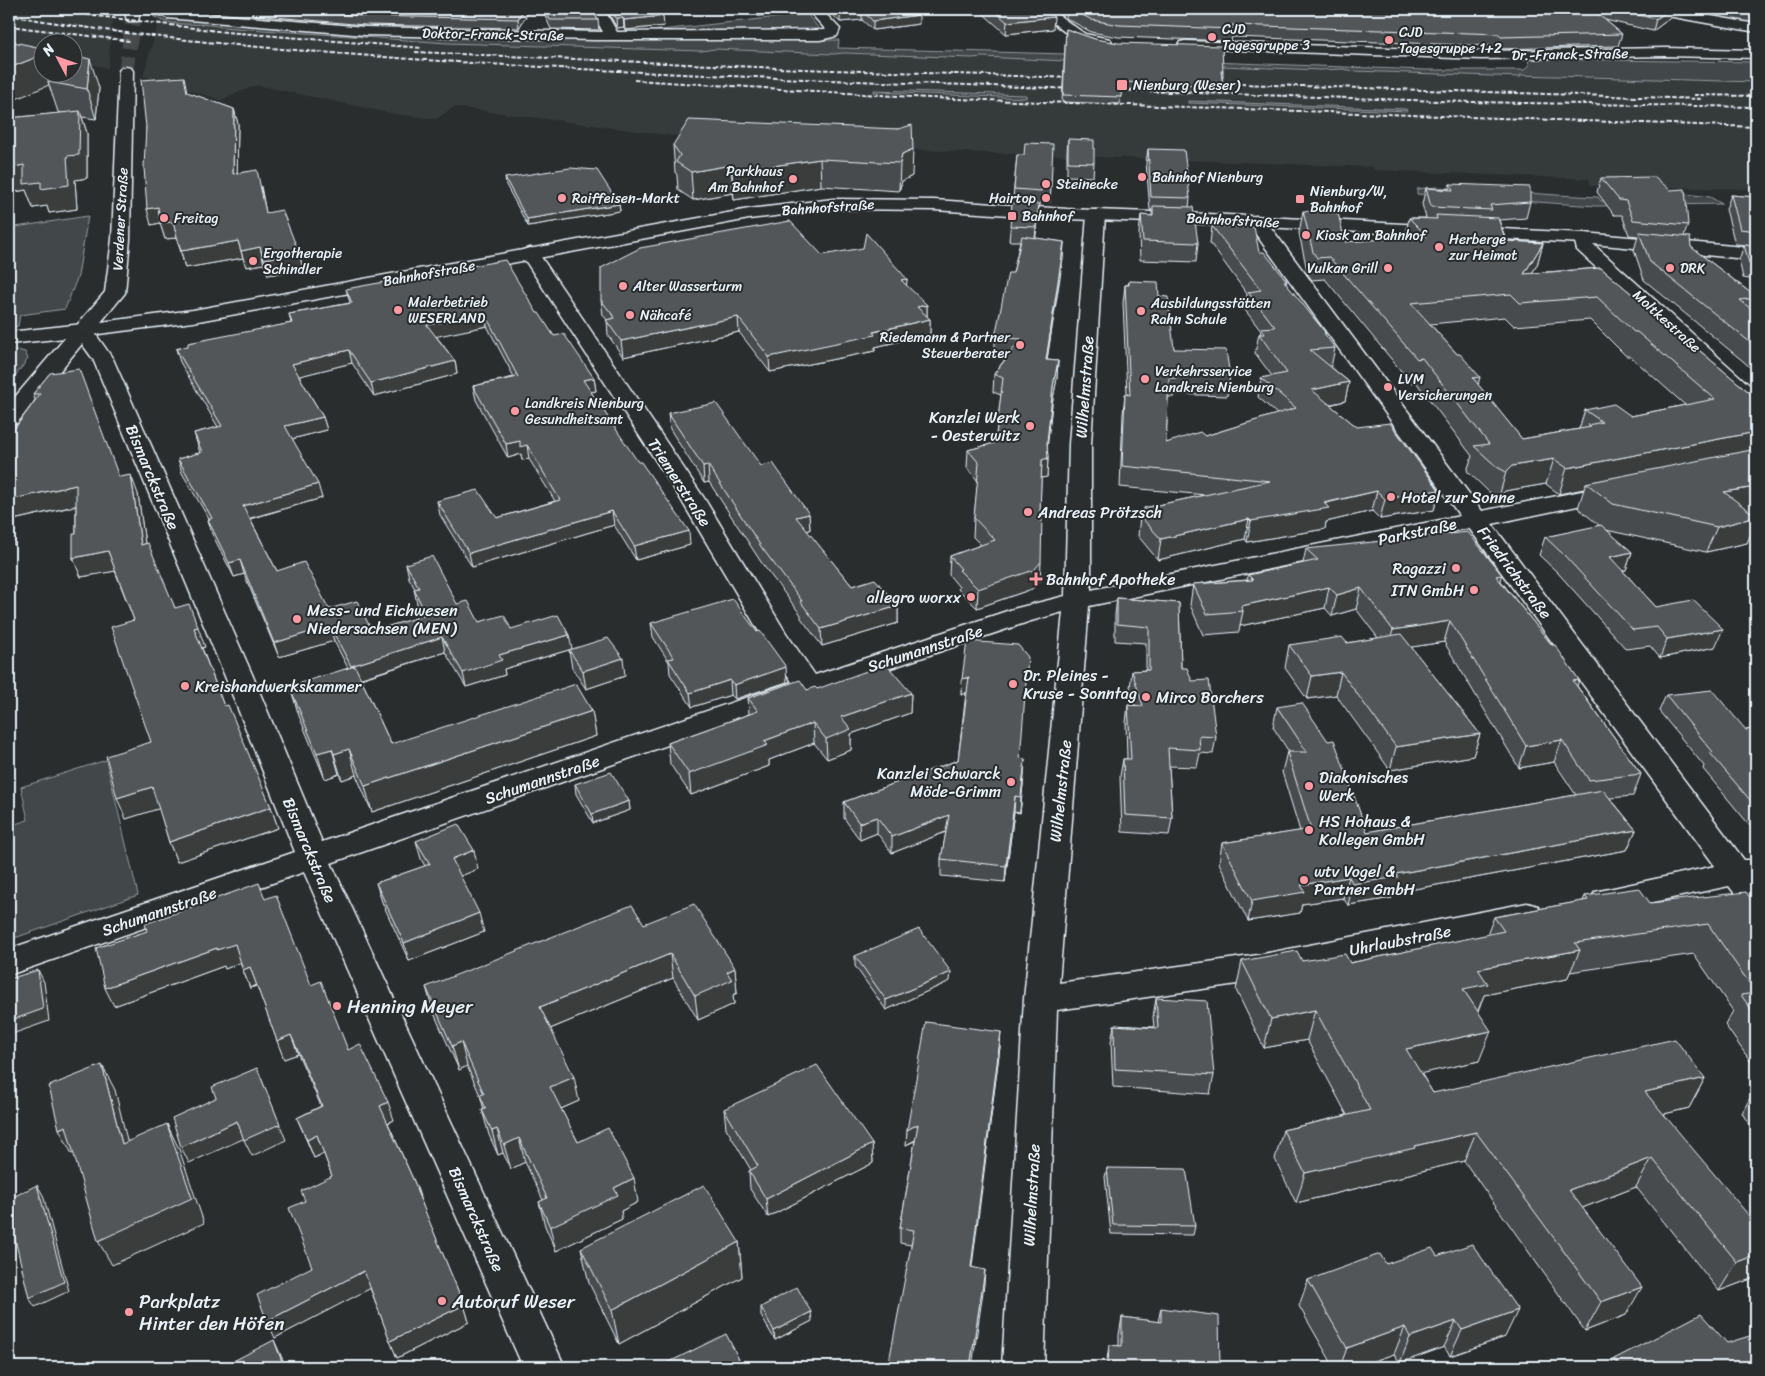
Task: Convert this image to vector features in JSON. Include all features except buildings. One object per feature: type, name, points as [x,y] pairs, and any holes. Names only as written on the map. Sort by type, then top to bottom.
[{"type":"street","points":[[597,9],[612,36]]},
{"type":"street","name":"Doktor-Franck-Straße","points":[[167,14],[365,31],[612,36],[820,36],[832,33],[833,30],[814,9]]},
{"type":"street","points":[[1651,9],[1756,28]]},
{"type":"street","points":[[1045,11],[1069,12]]},
{"type":"street","points":[[1045,11],[1073,33],[1084,38],[1118,43]]},
{"type":"street","name":"Dr.-Franck-Straße","points":[[1170,45],[1481,55],[1666,52],[1756,54]]},
{"type":"street","name":"Verdener Straße","points":[[9,418],[115,293],[121,239],[126,71]]},
{"type":"street","name":"Bahnhofstraße","points":[[9,338],[193,316],[749,214],[833,204],[934,205],[1096,215],[1257,221],[1583,238],[1756,254]]},
{"type":"street","name":"Wilhelmstraße","points":[[1023,1367],[1041,999],[1078,601],[1080,444],[1096,215]]},
{"type":"street","name":"Friedrichstraße","points":[[1257,221],[1475,520],[1750,881]]},
{"type":"street","name":"Moltkestraße","points":[[1583,238],[1584,246],[1756,402]]},
{"type":"street","name":"Triemerstraße","points":[[530,254],[692,498],[774,635],[809,686]]},
{"type":"street","name":"Bismarckstraße","points":[[83,330],[103,359],[238,674],[313,858],[542,1366]]},
{"type":"street","name":"Parkstraße","points":[[1078,601],[1641,486]]},
{"type":"street","name":"Schumannstraße","points":[[9,962],[809,686],[1022,615],[1078,601]]},
{"type":"street","name":"Uhrlaubstraße","points":[[1041,999],[1258,968],[1567,908],[1750,881]]},
{"type":"shaded area","points":[[9,9],[106,10],[99,15],[116,17],[112,25],[108,68],[82,63],[82,32],[32,32],[32,54],[9,49]]},
{"type":"shaded area","points":[[1703,9],[1756,9],[1756,24],[1746,24],[1698,14]]},
{"type":"shaded area","points":[[807,14],[820,30],[810,33],[642,32]]},
{"type":"shaded area","points":[[153,16],[362,35],[618,40],[839,40],[838,48],[1067,54],[1066,61],[714,49],[702,51],[447,43],[178,24]]},
{"type":"shaded area","points":[[159,21],[353,38],[557,47],[702,51],[714,49],[866,55],[995,57],[1320,70],[1332,68],[1355,71],[1520,77],[1519,75],[1756,82],[1756,189],[1591,186],[1589,179],[1374,170],[1373,167],[986,153],[699,139],[454,107],[436,119],[395,114],[256,85],[221,100],[143,76]]},
{"type":"shaded area","points":[[1103,58],[1425,70],[1524,70],[1529,66],[1528,59],[1756,62],[1756,82],[1520,75],[1521,77],[1343,69],[1320,70],[1184,64]]},
{"type":"shaded area","points":[[874,90],[1026,95],[1026,98],[874,92]]},
{"type":"shaded area","points":[[1188,101],[1406,109],[1407,111],[1188,103]]},
{"type":"shaded area","points":[[1436,187],[1598,197],[1601,201],[1633,202],[1670,192],[1710,197],[1722,204],[1596,206],[1417,194],[1417,189]]},
{"type":"shaded area","points":[[88,216],[78,276],[65,309],[20,315],[18,326],[9,328],[9,228]]},
{"type":"shaded area","points":[[9,348],[25,352],[28,359],[9,384]]},
{"type":"shaded area","points":[[106,760],[138,895],[9,940],[9,826],[28,820],[21,787]]},
{"type":"tunnel","points":[[126,71],[133,18]]},
{"type":"railway","points":[[41,9],[226,32],[422,48]]},
{"type":"railway","points":[[9,15],[159,37],[411,59],[661,73],[1078,89]]},
{"type":"railway","points":[[9,26],[130,41]]},
{"type":"railway","points":[[415,52],[802,69],[1077,78]]},
{"type":"railway","points":[[634,80],[929,98],[1756,127]]},
{"type":"railway","points":[[1209,83],[1701,99]]},
{"type":"railway","points":[[1108,90],[1470,102],[1756,107]]},
{"type":"railway","points":[[1694,95],[1756,96]]},
{"type":"place","name":"CJD Tagesgruppe 3","points":[[1212,37]]},
{"type":"place","name":"CJD Tagesgruppe 1+2","points":[[1389,40]]},
{"type":"place","name":"Nienburg (Weser)","points":[[1122,85]]},
{"type":"place","name":"Bahnhof Nienburg","points":[[1142,177]]},
{"type":"place","name":"Parkhaus Am Bahnhof","points":[[793,179]]},
{"type":"place","name":"Steinecke","points":[[1046,184]]},
{"type":"place","name":"Raiffeisen-Markt","points":[[562,198]]},
{"type":"place","name":"Hairtop","points":[[1046,198]]},
{"type":"place","name":"Nienburg/W, Bahnhof","points":[[1300,199]]},
{"type":"place","name":"Bahnhof","points":[[1012,216]]},
{"type":"place","name":"Freitag","points":[[164,218]]},
{"type":"place","name":"Kiosk am Bahnhof","points":[[1306,235]]},
{"type":"place","name":"Herberge zur Heimat","points":[[1439,247]]},
{"type":"place","name":"Ergotherapie Schindler","points":[[253,261]]},
{"type":"place","name":"Vulkan Grill","points":[[1388,268]]},
{"type":"place","name":"DRK","points":[[1670,268]]},
{"type":"place","name":"Alter Wasserturm","points":[[623,286]]},
{"type":"place","name":"Malerbetrieb WESERLAND","points":[[398,310]]},
{"type":"place","name":"Ausbildungsstätten Rahn Schule","points":[[1141,311]]},
{"type":"place","name":"Nähcafé","points":[[630,315]]},
{"type":"place","name":"Riedemann & Partner Steuerberater","points":[[1020,345]]},
{"type":"place","name":"Verkehrsservice Landkreis Nienburg","points":[[1145,379]]},
{"type":"place","name":"LVM Versicherungen","points":[[1388,387]]},
{"type":"place","name":"Landkreis Nienburg Gesundheitsamt","points":[[515,411]]},
{"type":"place","name":"Kanzlei Werk - Oesterwitz","points":[[1030,426]]},
{"type":"place","name":"Hotel zur Sonne","points":[[1391,497]]},
{"type":"place","name":"Andreas Prötzsch","points":[[1028,512]]},
{"type":"place","name":"Ragazzi","points":[[1456,568]]},
{"type":"place","name":"Bahnhof Apotheke","points":[[1036,579]]},
{"type":"place","name":"ITN GmbH","points":[[1474,590]]},
{"type":"place","name":"allegro worxx","points":[[971,597]]},
{"type":"place","name":"Mess- und Eichwesen Niedersachsen (MEN)","points":[[297,619]]},
{"type":"place","name":"Dr. Pleines - Kruse - Sonntag","points":[[1013,684]]},
{"type":"place","name":"Kreishandwerkskammer","points":[[185,686]]},
{"type":"place","name":"Mirco Borchers","points":[[1146,697]]},
{"type":"place","name":"Kanzlei Schwarck Möde-Grimm","points":[[1011,782]]},
{"type":"place","name":"Diakonisches Werk","points":[[1309,786]]},
{"type":"place","name":"HS Hohaus & Kollegen GmbH","points":[[1309,830]]},
{"type":"place","name":"wtv Vogel & Partner GmbH","points":[[1304,880]]},
{"type":"place","name":"Henning Meyer","points":[[337,1006]]},
{"type":"place","name":"Autoruf Weser","points":[[442,1301]]},
{"type":"place","name":"Parkplatz Hinter den Höfen","points":[[129,1312]]}]
